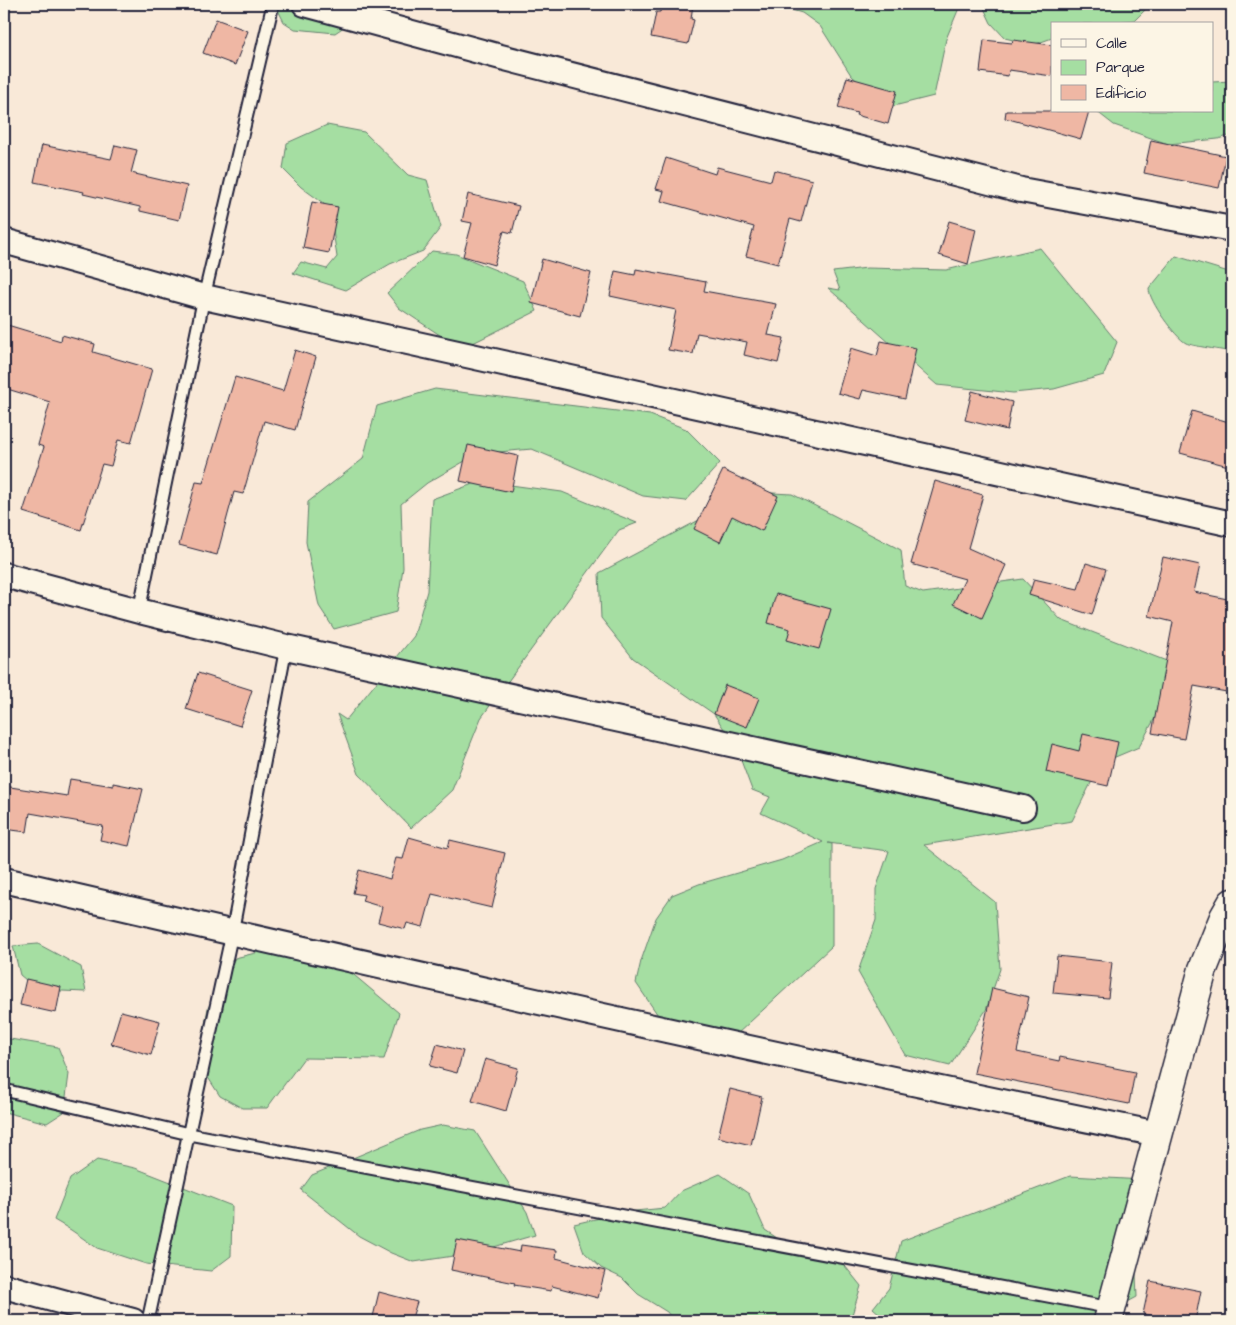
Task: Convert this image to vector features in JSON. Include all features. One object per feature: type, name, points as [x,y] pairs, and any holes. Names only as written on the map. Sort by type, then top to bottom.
[{"type":"main road","points":[[1110,1315],[1203,969],[1224,917],[1232,903]]},
{"type":"street","points":[[305,4],[506,59],[1021,190],[1232,229]]},
{"type":"street","points":[[4,241],[204,297],[1232,524]]},
{"type":"street","points":[[4,575],[286,647],[1023,808]]},
{"type":"street","points":[[4,880],[232,933],[900,1082],[1158,1134]]},
{"type":"street","points":[[4,1286],[133,1321]]},
{"type":"lane","points":[[139,611],[204,297],[273,4]]},
{"type":"lane","points":[[148,1321],[232,933],[286,647]]},
{"type":"lane","points":[[4,1090],[189,1134],[1110,1315]]},
{"type":"green space","points":[[275,4],[371,4],[372,8],[335,33],[295,29],[284,22]]},
{"type":"green space","points":[[771,4],[959,4],[959,8],[946,39],[934,96],[894,106],[868,91],[851,75],[820,26],[802,13]]},
{"type":"green space","points":[[982,4],[1151,4],[1135,20],[1116,22],[1051,22],[1051,38],[1033,45],[1005,38],[991,23]]},
{"type":"green space","points":[[1232,81],[1232,135],[1218,139],[1168,144],[1114,125],[1097,112],[1214,112],[1214,82]]},
{"type":"green space","points":[[327,125],[364,132],[408,175],[427,180],[441,227],[423,251],[390,264],[346,290],[293,273],[301,262],[327,269],[337,257],[332,224],[323,203],[301,187],[283,169],[287,143]]},
{"type":"green space","points":[[1040,248],[1117,342],[1104,375],[1054,389],[1013,393],[937,385],[828,288],[840,290],[833,272],[867,268],[946,270]]},
{"type":"green space","points":[[432,251],[456,254],[523,281],[537,311],[469,345],[455,345],[399,308],[387,293]]},
{"type":"green space","points":[[1176,256],[1232,273],[1232,352],[1186,343],[1163,318],[1153,302],[1149,289]]},
{"type":"green space","points":[[435,389],[650,415],[686,429],[720,463],[686,501],[643,496],[532,449],[477,454],[427,483],[401,504],[403,568],[396,612],[334,629],[319,606],[306,542],[308,502],[363,459],[377,406]]},
{"type":"green space","points":[[481,481],[562,492],[637,523],[619,530],[481,718],[452,790],[411,828],[359,774],[337,714],[346,720],[414,636],[427,591],[432,499]]},
{"type":"green space","points":[[752,492],[792,494],[901,550],[905,586],[923,593],[1023,579],[1061,620],[1169,662],[1171,689],[1139,747],[1101,763],[1072,821],[924,845],[995,902],[1000,969],[986,1010],[950,1066],[905,1055],[858,972],[876,920],[876,889],[889,851],[828,843],[832,844],[832,946],[736,1035],[664,1024],[636,983],[641,961],[656,918],[672,895],[699,884],[782,860],[823,842],[761,813],[770,797],[752,790],[736,747],[714,714],[633,658],[601,618],[599,573]]},
{"type":"green space","points":[[296,943],[329,954],[399,1013],[384,1059],[304,1058],[267,1108],[242,1108],[220,1096],[198,1062],[208,1008],[235,958]]},
{"type":"green space","points":[[38,944],[81,967],[86,992],[38,990],[20,975],[13,946]]},
{"type":"green space","points":[[4,1038],[58,1047],[69,1074],[64,1112],[47,1123],[4,1112]]},
{"type":"green space","points":[[443,1125],[475,1131],[527,1212],[535,1235],[473,1253],[414,1262],[391,1253],[359,1236],[301,1190],[312,1175],[420,1130]]},
{"type":"green space","points":[[97,1160],[135,1168],[232,1206],[231,1256],[211,1271],[146,1264],[97,1248],[54,1220],[70,1179]]},
{"type":"green space","points":[[720,1174],[749,1194],[765,1230],[792,1248],[833,1251],[861,1286],[850,1321],[674,1321],[667,1312],[638,1294],[622,1278],[601,1268],[584,1252],[574,1224],[625,1212],[665,1208],[681,1191]]},
{"type":"green space","points":[[1070,1176],[1144,1180],[1135,1252],[1137,1297],[1092,1321],[888,1321],[873,1308],[889,1288],[901,1241]]},
{"type":"building","points":[[662,4],[693,4],[691,19],[694,20],[688,44],[651,37],[656,12],[660,12]]},
{"type":"building","points":[[216,19],[248,31],[235,65],[203,53]]},
{"type":"building","points":[[984,40],[1012,43],[1013,40],[1051,45],[1051,76],[1009,70],[1008,76],[980,72]]},
{"type":"building","points":[[847,77],[897,91],[888,124],[838,108]]},
{"type":"building","points":[[1006,111],[1089,112],[1081,139],[1005,118]]},
{"type":"building","points":[[1151,140],[1226,156],[1219,188],[1144,173]]},
{"type":"building","points":[[42,145],[111,159],[115,145],[137,150],[131,173],[187,186],[179,220],[140,211],[140,207],[83,194],[84,192],[34,182]]},
{"type":"building","points":[[666,158],[715,174],[717,167],[771,181],[774,170],[812,180],[801,222],[790,219],[778,264],[746,256],[754,227],[661,201],[664,191],[656,189]]},
{"type":"building","points":[[468,194],[519,206],[512,233],[504,231],[494,265],[463,256],[472,223],[462,221]]},
{"type":"building","points":[[312,202],[338,207],[329,253],[303,248]]},
{"type":"building","points":[[949,221],[976,229],[968,264],[939,255]]},
{"type":"building","points":[[542,259],[591,273],[580,316],[531,303]]},
{"type":"building","points":[[636,269],[706,282],[704,291],[776,304],[768,335],[784,338],[778,363],[744,355],[747,342],[697,333],[693,354],[668,350],[676,310],[610,296],[615,271],[635,275]]},
{"type":"building","points":[[4,324],[61,341],[62,335],[95,344],[93,352],[152,369],[131,443],[118,440],[111,466],[102,464],[81,530],[23,512],[44,447],[38,445],[50,402],[4,388]]},
{"type":"building","points":[[881,341],[916,348],[905,399],[863,390],[860,399],[838,393],[851,348],[877,356]]},
{"type":"building","points":[[295,350],[316,357],[295,430],[264,421],[243,494],[234,492],[217,555],[179,545],[196,482],[203,483],[235,377],[283,391]]},
{"type":"building","points":[[972,391],[1012,402],[1007,430],[965,420]]},
{"type":"building","points":[[1192,411],[1232,423],[1232,467],[1180,453]]},
{"type":"building","points":[[468,445],[518,456],[511,492],[460,481]]},
{"type":"building","points":[[723,470],[778,496],[762,531],[732,516],[720,542],[694,529]]},
{"type":"building","points":[[935,481],[983,495],[968,548],[1006,565],[982,618],[953,604],[965,579],[911,564]]},
{"type":"building","points":[[1163,557],[1200,565],[1194,592],[1232,600],[1232,693],[1194,686],[1184,739],[1152,733],[1173,622],[1149,616]]},
{"type":"building","points":[[1086,563],[1106,569],[1092,615],[1029,595],[1034,579],[1078,589]]},
{"type":"building","points":[[776,594],[831,609],[819,649],[787,640],[790,629],[768,623]]},
{"type":"building","points":[[198,673],[252,690],[240,726],[186,709]]},
{"type":"building","points":[[725,685],[759,698],[747,727],[714,714]]},
{"type":"building","points":[[1083,734],[1118,742],[1108,786],[1046,772],[1052,744],[1079,751]]},
{"type":"building","points":[[70,779],[113,786],[113,783],[143,789],[129,846],[100,840],[103,826],[30,813],[27,832],[4,829],[4,786],[67,796]]},
{"type":"building","points":[[409,837],[448,848],[450,840],[505,853],[492,908],[432,894],[423,927],[407,923],[405,929],[378,922],[382,907],[362,901],[364,895],[353,893],[359,870],[390,879],[396,858],[403,859]]},
{"type":"building","points":[[1057,956],[1112,962],[1108,998],[1053,993]]},
{"type":"building","points":[[26,979],[61,987],[56,1013],[20,1005]]},
{"type":"building","points":[[992,988],[1029,997],[1017,1052],[1059,1061],[1060,1057],[1135,1072],[1129,1104],[974,1073]]},
{"type":"building","points":[[121,1011],[160,1021],[151,1055],[111,1044]]},
{"type":"building","points":[[437,1044],[463,1051],[457,1073],[430,1066]]},
{"type":"building","points":[[485,1059],[518,1068],[506,1111],[472,1101]]},
{"type":"building","points":[[730,1089],[762,1097],[751,1145],[718,1137]]},
{"type":"building","points":[[457,1240],[520,1252],[521,1245],[557,1250],[556,1258],[605,1271],[598,1298],[552,1286],[551,1291],[514,1285],[515,1283],[451,1270]]},
{"type":"building","points":[[1150,1281],[1201,1291],[1195,1321],[1178,1321],[1143,1314]]},
{"type":"building","points":[[379,1292],[417,1302],[411,1321],[372,1321]]}]
